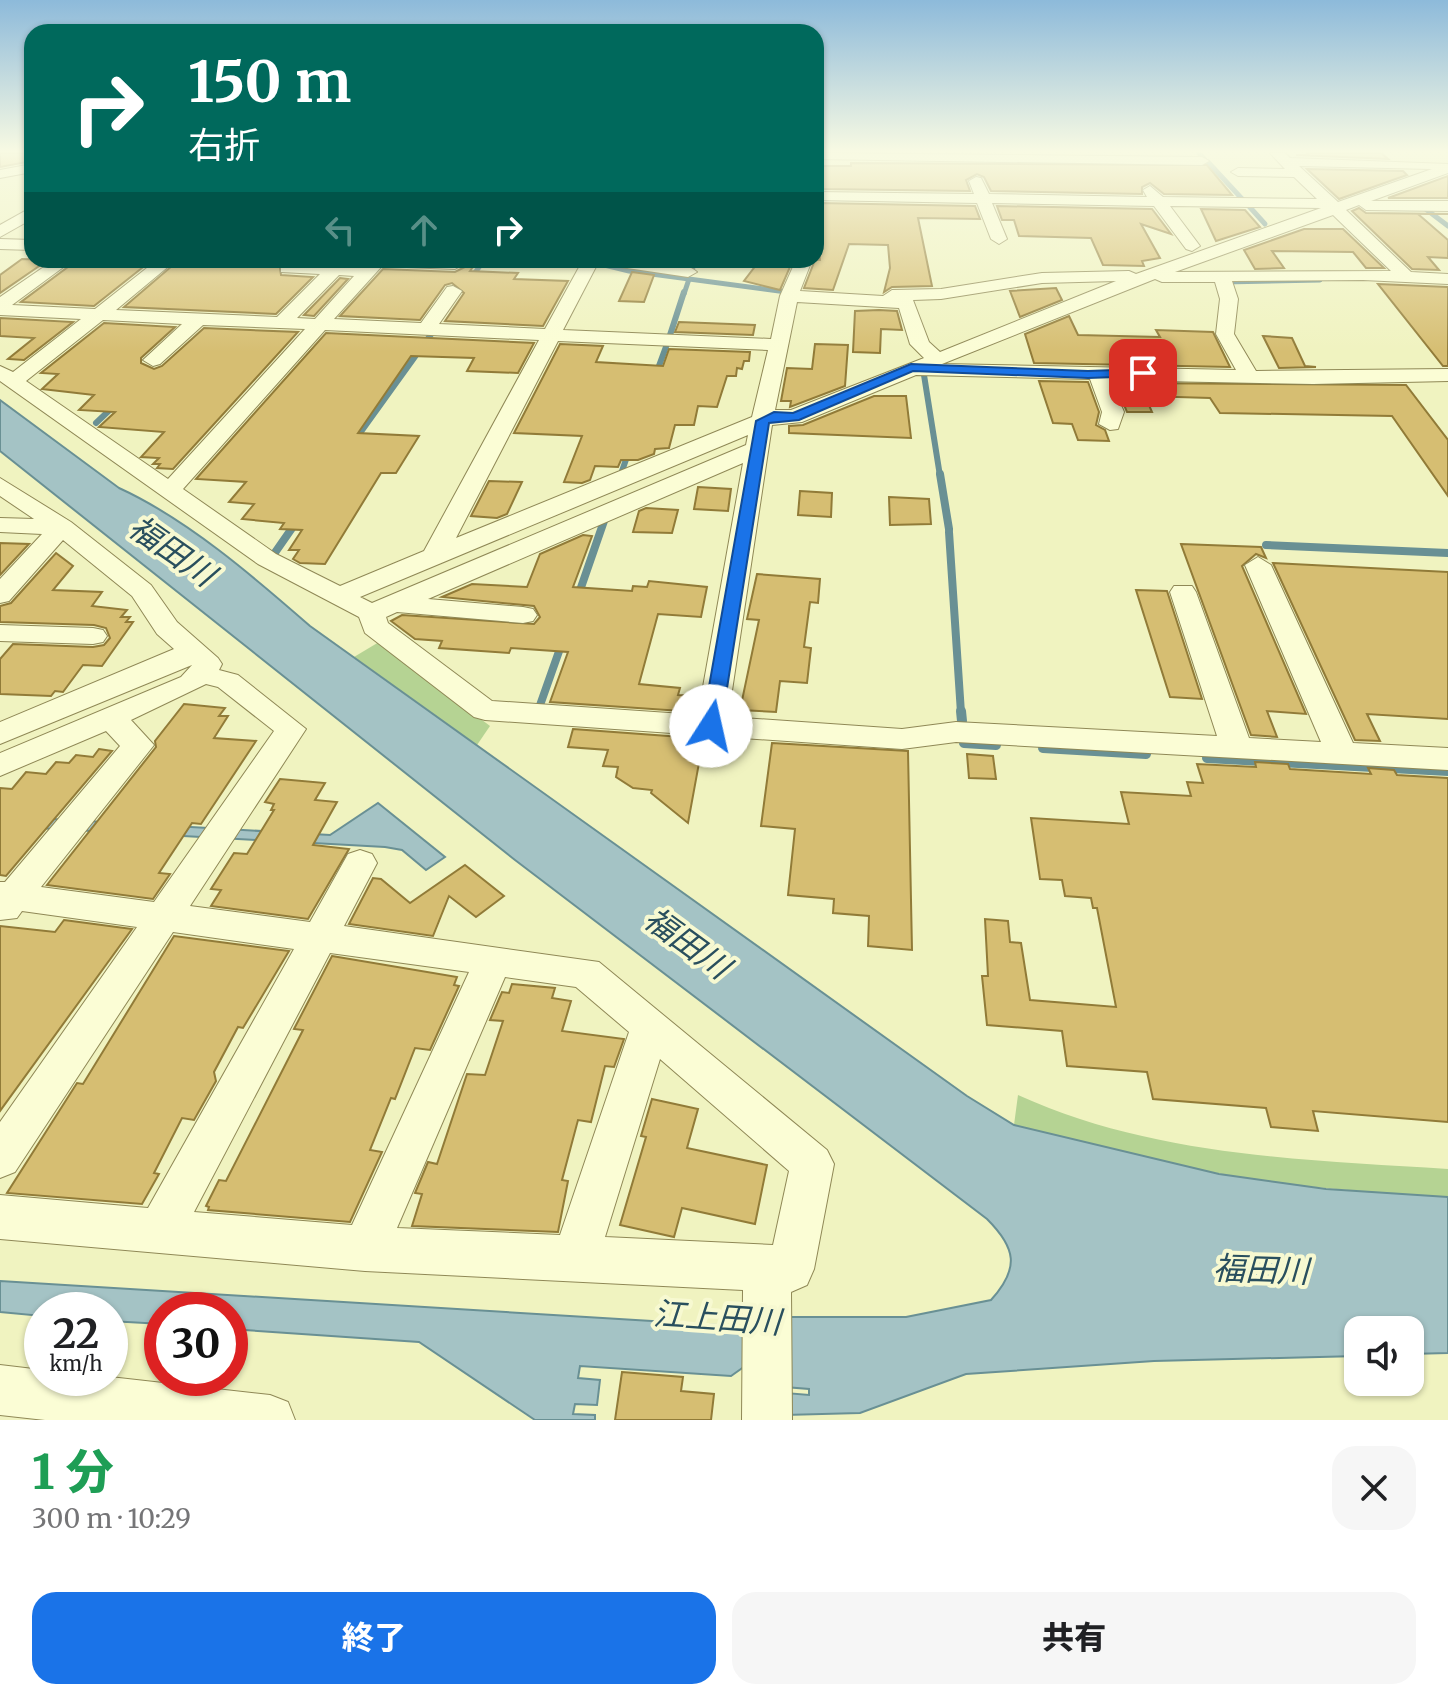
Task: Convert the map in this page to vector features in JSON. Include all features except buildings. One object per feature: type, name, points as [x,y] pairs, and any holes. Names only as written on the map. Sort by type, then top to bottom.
[{"type":"street","points":[[0,232],[19,219]]},
{"type":"street","points":[[991,219],[999,239]]},
{"type":"street","points":[[1172,219],[1192,246]]},
{"type":"street","points":[[339,596],[774,416],[794,417],[911,367],[1140,277],[1300,219]]},
{"type":"street","points":[[1353,219],[1402,272]]},
{"type":"street","points":[[0,244],[24,245]]},
{"type":"street","points":[[0,307],[54,268]]},
{"type":"street","points":[[158,268],[98,314],[7,376],[267,559],[339,596],[382,608],[523,615]]},
{"type":"street","points":[[287,268],[343,268]]},
{"type":"street","points":[[170,490],[370,268]]},
{"type":"street","points":[[434,556],[550,335],[589,268]]},
{"type":"street","points":[[672,268],[688,272]]},
{"type":"street","points":[[711,726],[763,421],[790,294],[801,268]]},
{"type":"street","points":[[281,323],[335,269]]},
{"type":"street","points":[[893,299],[900,287],[914,288],[912,272]]},
{"type":"street","points":[[790,294],[893,299],[1042,278],[1140,277],[1224,281],[1363,275],[1448,279]]},
{"type":"street","points":[[1224,281],[1229,322],[1225,334],[1249,376]]},
{"type":"street","points":[[426,329],[453,291]]},
{"type":"street","points":[[893,299],[906,303],[920,344],[935,358]]},
{"type":"street","points":[[0,307],[779,345]]},
{"type":"street","points":[[153,360],[198,319]]},
{"type":"street","points":[[911,367],[1098,374],[1439,375],[1448,396]]},
{"type":"street","points":[[1098,374],[1113,412],[1110,424]]},
{"type":"street","points":[[758,448],[382,608],[375,627],[485,710],[902,739],[956,732],[1448,759]]},
{"type":"street","points":[[0,485],[62,527],[142,591],[167,628],[198,662],[291,729],[0,1158]]},
{"type":"street","points":[[0,525],[62,527]]},
{"type":"street","points":[[0,595],[62,527]]},
{"type":"street","points":[[1258,565],[1342,753]]},
{"type":"street","points":[[1183,592],[1237,748]]},
{"type":"street","points":[[0,633],[93,636]]},
{"type":"street","points":[[0,765],[191,683],[198,662]]},
{"type":"street","points":[[0,734],[198,662]]},
{"type":"street","points":[[4,901],[138,745],[110,718]]},
{"type":"street","points":[[160,1231],[360,863]]},
{"type":"street","points":[[4,901],[164,917],[586,973],[812,1164],[791,1269],[767,1293],[767,1407]]},
{"type":"street","points":[[365,1249],[493,961]]},
{"type":"street","points":[[575,1260],[650,1027]]},
{"type":"street","points":[[0,1217],[365,1249],[575,1260],[767,1293]]},
{"type":"street","points":[[0,1390],[104,1411],[270,1420]]},
{"type":"green space","points":[[379,642],[490,726],[477,745],[354,657]]},
{"type":"green space","points":[[1018,1095],[1121,1131],[1175,1143],[1284,1158],[1448,1169],[1448,1197],[1274,1182],[1140,1157],[1014,1125]]},
{"type":"water","name":"福田川","points":[[0,400],[119,488],[195,532],[310,626],[967,1096],[1014,1125],[1219,1174],[1326,1189],[1448,1197],[1448,1353],[1424,1354],[1424,1316],[1344,1316],[1344,1356],[1154,1361],[966,1374],[860,1413],[785,1415],[786,1393],[809,1395],[809,1389],[760,1385],[748,1364],[731,1376],[580,1366],[578,1378],[600,1380],[597,1405],[575,1404],[573,1414],[595,1415],[595,1420],[535,1420],[419,1342],[248,1330],[248,1296],[734,1326],[750,1340],[781,1317],[906,1317],[991,1300],[1007,1278],[1011,1258],[1004,1239],[987,1219],[515,860],[0,451]]},
{"type":"water","points":[[378,803],[445,857],[426,870],[402,850],[385,847],[0,826],[0,816],[330,835]]},
{"type":"water","points":[[0,1281],[179,1292],[144,1292],[144,1323],[128,1322],[128,1292],[24,1292],[24,1314],[0,1312]]},
{"type":"waterway","points":[[1261,219],[1265,224]]},
{"type":"waterway","points":[[1439,219],[1448,226]]},
{"type":"waterway","points":[[470,280],[478,268]]},
{"type":"waterway","points":[[617,268],[689,279]]},
{"type":"waterway","points":[[684,294],[689,279]]},
{"type":"waterway","points":[[689,279],[794,293],[789,292]]},
{"type":"waterway","points":[[1223,282],[1320,280]]},
{"type":"waterway","points":[[670,335],[684,292]]},
{"type":"waterway","points":[[355,440],[432,333]]},
{"type":"waterway","points":[[656,374],[667,344]]},
{"type":"waterway","points":[[924,375],[940,476]]},
{"type":"waterway","points":[[96,423],[117,403]]},
{"type":"waterway","points":[[622,471],[630,448]]},
{"type":"waterway","points":[[940,474],[949,529]]},
{"type":"waterway","points":[[274,554],[297,521]]},
{"type":"waterway","points":[[577,599],[604,521]]},
{"type":"waterway","points":[[949,532],[961,713]]},
{"type":"waterway","points":[[1266,545],[1448,553]]},
{"type":"waterway","points":[[539,708],[563,640]]},
{"type":"waterway","points":[[961,711],[962,721]]},
{"type":"waterway","points":[[964,743],[996,745]]},
{"type":"waterway","points":[[1043,748],[1146,754]]},
{"type":"waterway","points":[[1207,758],[1448,771]]},
{"type":"route","points":[[711,726],[763,421],[774,416],[794,417],[911,367],[1088,375],[1143,373]]},
{"type":"water label","name":"江上田川","points":[[717,1318]]}]
